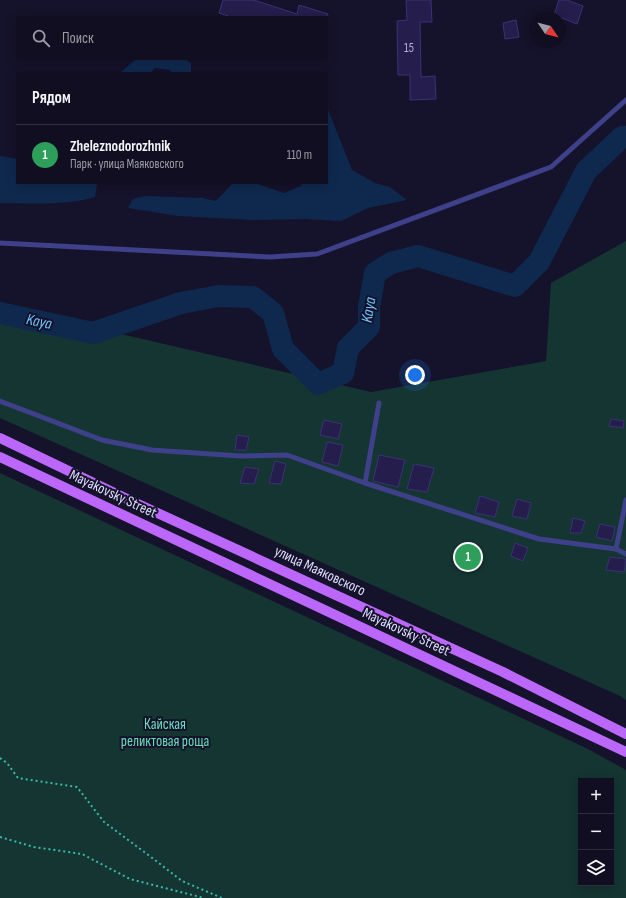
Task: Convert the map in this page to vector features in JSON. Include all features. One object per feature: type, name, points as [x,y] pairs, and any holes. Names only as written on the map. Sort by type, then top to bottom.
[{"type":"main road","name":"улица Маяковского","points":[[0,438],[127,499],[503,672],[626,734]]},
{"type":"main road","name":"Mayakovsky Street","points":[[0,457],[626,752]]},
{"type":"lane","points":[[0,244],[270,257],[317,254],[551,167],[626,100]]},
{"type":"lane","points":[[0,401],[102,440],[152,450],[240,456],[287,455],[365,483],[539,539],[616,549],[626,554]]},
{"type":"lane","points":[[365,483],[379,403]]},
{"type":"lane","points":[[616,549],[626,500]]},
{"type":"path","points":[[0,758],[7,763],[18,778],[77,787],[104,822],[152,856],[182,881],[222,898]]},
{"type":"path","points":[[0,837],[34,847],[82,854],[130,879],[204,898]]},
{"type":"green space","points":[[626,241],[626,700],[0,418],[0,306],[371,392],[546,361],[551,283]]},
{"type":"green space","name":"Кайская реликтовая роща","points":[[0,473],[588,749],[626,770],[626,898],[0,898]]},
{"type":"water","points":[[135,60],[186,60],[191,63],[191,72],[171,72],[170,70],[155,68],[151,72],[121,72]]},
{"type":"water","points":[[328,110],[352,170],[375,183],[390,187],[407,200],[368,208],[341,221],[304,219],[252,220],[178,216],[128,208],[133,199],[145,196],[202,198],[216,201],[232,184],[258,184],[284,193],[301,186],[301,184],[328,184]]},
{"type":"water","points":[[0,156],[16,159],[16,184],[97,184],[95,197],[84,200],[60,203],[0,203]]},
{"type":"building","points":[[223,0],[254,0],[297,14],[299,5],[328,14],[328,16],[228,16],[219,13]]},
{"type":"building","points":[[406,0],[431,0],[432,22],[420,22],[421,77],[435,76],[436,99],[410,100],[410,75],[398,75],[397,21],[407,20]]},
{"type":"building","points":[[559,0],[567,0],[583,6],[577,24],[566,20],[566,12],[555,12]]},
{"type":"building","points":[[516,20],[519,37],[505,39],[503,23]]},
{"type":"building","points":[[611,419],[624,421],[623,428],[609,426]]},
{"type":"building","points":[[324,420],[342,424],[338,439],[320,435]]},
{"type":"building","points":[[237,435],[249,437],[246,450],[235,450]]},
{"type":"building","points":[[327,442],[343,445],[338,466],[322,462]]},
{"type":"building","points":[[379,455],[405,460],[398,487],[373,481]]},
{"type":"building","points":[[275,461],[286,464],[281,484],[269,483]]},
{"type":"building","points":[[414,464],[434,468],[427,492],[407,489]]},
{"type":"building","points":[[245,467],[259,469],[254,484],[240,483]]},
{"type":"building","points":[[480,496],[499,502],[495,517],[475,513]]},
{"type":"building","points":[[517,499],[531,503],[527,519],[512,516]]},
{"type":"building","points":[[573,518],[585,521],[581,533],[570,533]]},
{"type":"building","points":[[600,524],[615,527],[612,541],[596,537]]},
{"type":"building","points":[[515,543],[528,548],[523,561],[511,556]]},
{"type":"building","points":[[610,557],[626,559],[624,572],[606,570]]},
{"type":"waterway","name":"Kaya","points":[[0,313],[93,333],[181,303],[219,296],[253,297],[273,313],[283,349],[318,384],[343,373],[348,348],[369,327],[369,307],[375,273],[391,263],[418,256],[515,286],[539,262],[586,171],[622,137],[626,137]]},
{"type":"place","name":"Zheleznodorozhnik","points":[[468,557]]}]
